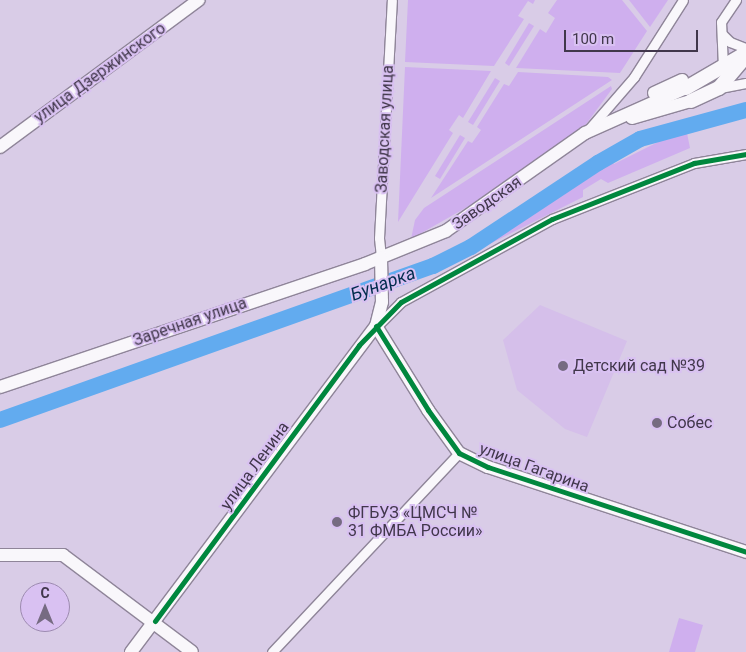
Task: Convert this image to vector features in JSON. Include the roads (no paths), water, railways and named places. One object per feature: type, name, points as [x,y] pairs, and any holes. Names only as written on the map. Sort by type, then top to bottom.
[{"type":"main road","name":"улица Дзержинского","points":[[0,146],[199,0]]},
{"type":"main road","points":[[687,91],[723,67],[746,55]]},
{"type":"main road","points":[[687,91],[719,88],[746,55]]},
{"type":"main road","name":"Заводская","points":[[381,264],[446,231],[585,133],[687,91]]},
{"type":"main road","points":[[376,326],[382,293],[381,264]]},
{"type":"main road","name":"Заречная улица","points":[[0,387],[381,264]]},
{"type":"main road","name":"улица Гагарина","points":[[376,326],[428,410],[459,453],[488,467],[746,552]]},
{"type":"main road","name":"улица Ленина","points":[[131,652],[376,326]]},
{"type":"main road","points":[[0,555],[63,555],[155,621],[192,652]]},
{"type":"street","name":"Заводская улица","points":[[381,264],[392,0]]},
{"type":"street","points":[[585,133],[634,77],[683,0]]},
{"type":"street","points":[[723,67],[723,16],[736,0]]},
{"type":"street","points":[[722,34],[730,42],[746,48]]},
{"type":"street","points":[[719,88],[746,83]]},
{"type":"street","points":[[376,326],[401,302],[552,219],[694,163],[746,154]]},
{"type":"street","points":[[272,652],[459,453]]},
{"type":"waterway","name":"Бунарка","points":[[0,420],[433,266],[471,247],[598,163],[640,139],[746,110]]},
{"type":"place","name":"Детский сад №39","points":[[563,366]]},
{"type":"place","name":"Собес","points":[[657,423]]},
{"type":"place","name":"ФГБУЗ «ЦМСЧ № 31 ФМБА России»","points":[[337,522]]}]
